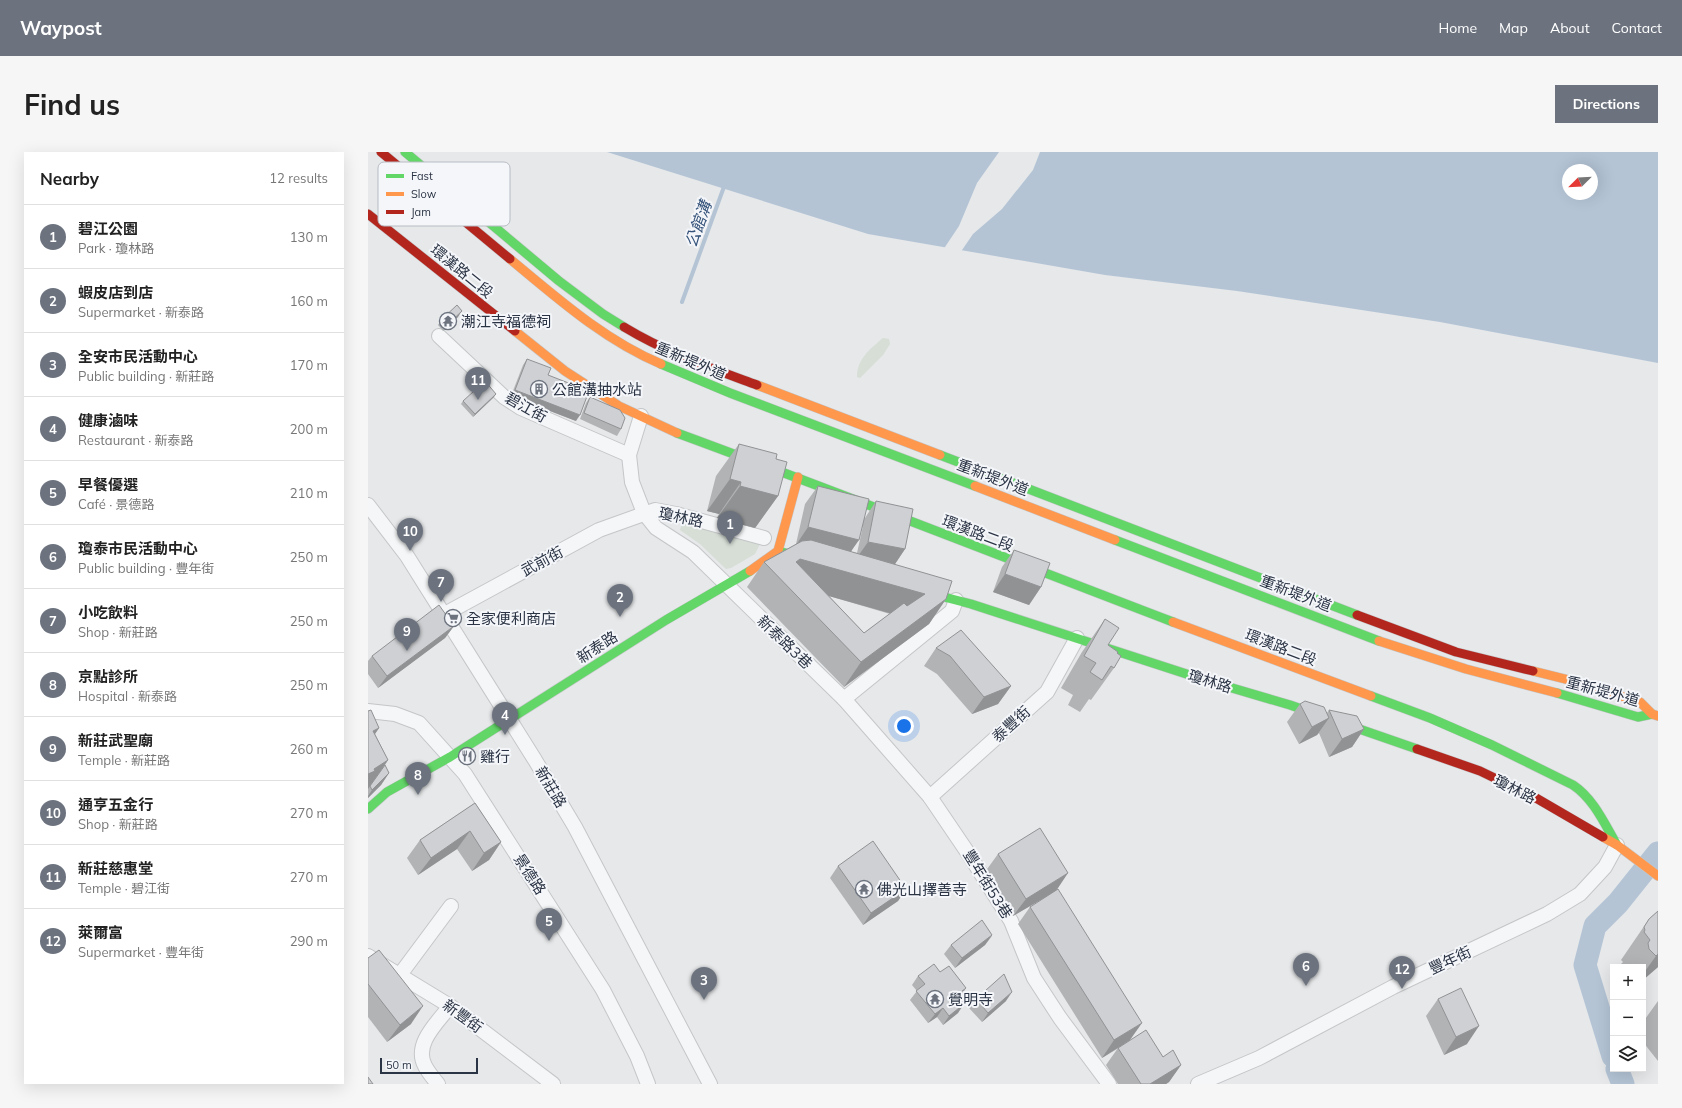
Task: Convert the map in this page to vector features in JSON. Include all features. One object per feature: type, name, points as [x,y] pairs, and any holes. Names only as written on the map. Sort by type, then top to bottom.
[{"type":"street","name":"重新堤外道","points":[[381,152],[393,162]]},
{"type":"street","name":"重新堤外道","points":[[405,152],[417,162]]},
{"type":"street","name":"環漢路二段","points":[[368,214],[378,222]]},
{"type":"street","name":"環漢路二段","points":[[383,226],[565,371],[619,406],[676,432],[798,477],[1036,570],[1430,718],[1536,764],[1553,776],[1576,787],[1588,799],[1622,848]]},
{"type":"street","name":"重新堤外道","points":[[471,226],[583,319],[645,357],[730,392],[1394,646],[1459,667],[1572,697],[1638,717],[1655,715]]},
{"type":"street","name":"重新堤外道","points":[[493,226],[559,281],[603,314],[651,343],[685,358],[1406,634],[1456,652],[1573,681],[1640,702],[1655,715]]},
{"type":"street","name":"碧江街","points":[[439,336],[504,397],[521,408],[629,455]]},
{"type":"street","points":[[629,455],[641,416]]},
{"type":"street","name":"新泰路3巷","points":[[629,455],[632,482],[644,513],[656,528],[693,552],[844,700]]},
{"type":"street","points":[[798,477],[778,551],[815,561]]},
{"type":"street","name":"新莊路","points":[[368,505],[407,556],[535,760],[575,827],[710,1084]]},
{"type":"street","name":"瓊林路","points":[[644,513],[655,510],[676,514],[764,538]]},
{"type":"street","name":"武前街","points":[[443,615],[598,530],[644,513]]},
{"type":"street","name":"新泰路","points":[[368,809],[386,792],[450,757],[507,717],[666,620],[754,569],[778,551]]},
{"type":"street","name":"瓊林路","points":[[911,588],[956,600],[1205,680],[1298,707],[1480,771],[1536,798],[1622,848]]},
{"type":"street","points":[[844,700],[952,611],[956,600]]},
{"type":"street","name":"泰豐街","points":[[930,797],[1046,692],[1077,638]]},
{"type":"street","name":"豐年街53巷","points":[[844,700],[930,797],[970,856],[1011,921],[1034,978],[1060,1018],[1109,1084]]},
{"type":"street","name":"景德路","points":[[368,711],[395,714],[419,723],[465,774],[603,990],[637,1056],[648,1084]]},
{"type":"street","points":[[1622,848],[1658,876]]},
{"type":"street","name":"豐年街","points":[[1198,1084],[1259,1058],[1392,987],[1547,914],[1580,894],[1622,848]]},
{"type":"street","points":[[400,976],[451,906]]},
{"type":"street","name":"新豐街","points":[[368,956],[450,1006],[553,1084]]},
{"type":"street","points":[[438,1084],[424,1066],[421,1057],[421,1046],[450,1006]]},
{"type":"shaded area","points":[[883,338],[889,339],[890,344],[883,355],[860,378],[857,377],[859,365],[865,355]]},
{"type":"shaded area","points":[[683,519],[760,544],[755,554],[731,568],[726,569],[700,544],[680,530]]},
{"type":"water","points":[[607,152],[1658,152],[1658,363],[1440,322],[1237,291],[1105,275],[868,234]]},
{"type":"pier","points":[[999,152],[1040,152],[1033,170],[1002,209],[973,234],[960,253],[943,250],[959,226],[977,183]]},
{"type":"building","points":[[457,305],[462,311],[447,325],[442,319]]},
{"type":"building","name":"公館溝抽水站","points":[[527,359],[551,368],[548,375],[589,391],[580,415],[515,390]]},
{"type":"building","points":[[485,381],[496,394],[475,414],[463,401]]},
{"type":"building","points":[[590,397],[620,410],[625,418],[621,429],[584,413]]},
{"type":"building","points":[[739,444],[777,454],[776,459],[787,462],[778,496],[740,486],[741,482],[730,479]]},
{"type":"building","points":[[818,486],[869,499],[859,540],[808,527]]},
{"type":"building","points":[[876,501],[913,509],[905,549],[868,542]]},
{"type":"building","points":[[811,540],[952,581],[946,599],[861,662],[764,562],[802,541]],"holes":[[[800,559],[925,594],[907,606],[904,603],[864,633],[796,562]]]},
{"type":"building","points":[[1014,550],[1050,563],[1041,587],[1005,574]]},
{"type":"building","points":[[439,605],[454,626],[387,676],[372,656]]},
{"type":"building","points":[[1105,619],[1119,628],[1108,645],[1121,656],[1114,668],[1111,666],[1102,680],[1090,672],[1096,663],[1084,656]]},
{"type":"building","points":[[961,630],[1011,686],[984,697],[950,656],[936,648]]},
{"type":"building","points":[[1305,701],[1324,707],[1329,718],[1312,727],[1300,704]]},
{"type":"building","points":[[371,710],[379,728],[373,731],[388,760],[374,769],[375,771],[368,774],[368,711]]},
{"type":"building","points":[[1329,710],[1357,716],[1364,729],[1342,739]]},
{"type":"building","points":[[385,765],[389,773],[372,790],[370,786]]},
{"type":"building","points":[[475,803],[501,842],[484,853],[470,831],[431,858],[420,840]]},
{"type":"building","points":[[1040,828],[1068,873],[1026,899],[998,854]]},
{"type":"building","name":"佛光山擇善寺","points":[[873,841],[906,889],[871,913],[838,866]]},
{"type":"building","points":[[1058,889],[1142,1023],[1114,1040],[1030,907]]},
{"type":"building","points":[[1658,911],[1658,954],[1656,956],[1649,949],[1648,943],[1650,940],[1644,932],[1644,927],[1649,919]]},
{"type":"building","points":[[982,920],[992,935],[962,958],[951,945]]},
{"type":"building","points":[[379,950],[423,1006],[400,1025],[368,984],[368,958]]},
{"type":"building","name":"覺明寺","points":[[934,964],[940,972],[949,966],[966,988],[957,995],[964,1004],[949,1016],[943,1008],[935,1014],[916,991],[925,984],[918,976]]},
{"type":"building","points":[[1004,974],[1012,992],[988,1013],[976,999]]},
{"type":"building","points":[[1461,988],[1479,1026],[1456,1037],[1438,999]]},
{"type":"building","points":[[1146,1030],[1163,1057],[1173,1050],[1181,1065],[1150,1084],[1141,1084],[1118,1048]]},
{"type":"building","points":[[368,1077],[373,1084],[368,1084]]},
{"type":"waterway","name":"公館溝","points":[[682,302],[725,184]]},
{"type":"waterway","points":[[1610,1046],[1585,965],[1595,926],[1618,903],[1658,853]]},
{"type":"waterway","points":[[1618,1072],[1623,1084]]},
{"type":"traffic: fast","points":[[405,152],[417,162]]},
{"type":"traffic: fast","points":[[493,226],[559,281],[603,314],[624,327]]},
{"type":"traffic: fast","points":[[661,364],[730,393],[975,486]]},
{"type":"traffic: fast","points":[[677,433],[1173,622]]},
{"type":"traffic: fast","points":[[940,455],[1357,615]]},
{"type":"traffic: fast","points":[[1115,540],[1379,641]]},
{"type":"traffic: fast","points":[[778,551],[808,559]]},
{"type":"traffic: fast","points":[[368,809],[387,792],[450,757],[666,620],[750,571]]},
{"type":"traffic: fast","points":[[921,591],[971,604],[1205,680],[1290,705],[1417,749]]},
{"type":"traffic: fast","points":[[1557,693],[1638,717],[1652,714]]},
{"type":"traffic: fast","points":[[1371,696],[1430,718],[1492,745],[1573,785],[1587,797],[1593,805],[1617,845]]},
{"type":"traffic: slow","points":[[510,259],[563,303],[601,331],[620,343],[661,364]]},
{"type":"traffic: slow","points":[[515,331],[565,371],[619,406],[677,433]]},
{"type":"traffic: slow","points":[[757,385],[940,455]]},
{"type":"traffic: slow","points":[[750,571],[778,551],[798,477]]},
{"type":"traffic: slow","points":[[975,486],[1115,540]]},
{"type":"traffic: slow","points":[[1173,622],[1371,696]]},
{"type":"traffic: slow","points":[[1379,641],[1466,669],[1557,693]]},
{"type":"traffic: slow","points":[[1533,671],[1573,681],[1640,702],[1652,714],[1658,716]]},
{"type":"traffic: slow","points":[[1603,837],[1617,845],[1658,876]]},
{"type":"traffic: jam","points":[[381,152],[393,162]]},
{"type":"traffic: jam","points":[[368,214],[378,222]]},
{"type":"traffic: jam","points":[[383,226],[515,331]]},
{"type":"traffic: jam","points":[[470,226],[510,259]]},
{"type":"traffic: jam","points":[[624,327],[656,345],[757,385]]},
{"type":"traffic: jam","points":[[1357,615],[1456,652],[1533,671]]},
{"type":"traffic: jam","points":[[1417,749],[1480,771],[1536,798],[1603,837]]},
{"type":"place","name":"潮江寺福德祠","points":[[448,321]]},
{"type":"place","name":"公館溝抽水站","points":[[539,389]]},
{"type":"place","name":"新莊慈惠堂","points":[[478,400]]},
{"type":"place","name":"碧江公園","points":[[730,544]]},
{"type":"place","name":"通亨五金行","points":[[410,551]]},
{"type":"place","name":"小吃飲料","points":[[441,602]]},
{"type":"place","name":"蝦皮店到店","points":[[620,617]]},
{"type":"place","name":"全家便利商店","points":[[453,618]]},
{"type":"place","name":"新莊武聖廟","points":[[407,651]]},
{"type":"place","name":"健康滷味","points":[[505,735]]},
{"type":"place","name":"雞行","points":[[467,756]]},
{"type":"place","name":"京點診所","points":[[418,795]]},
{"type":"place","name":"佛光山擇善寺","points":[[864,889]]},
{"type":"place","name":"早餐優選","points":[[549,941]]},
{"type":"place","name":"瓊泰市民活動中心","points":[[1306,986]]},
{"type":"place","name":"萊爾富","points":[[1402,989]]},
{"type":"place","name":"覺明寺","points":[[935,999]]},
{"type":"place","name":"全安市民活動中心","points":[[704,1000]]}]
